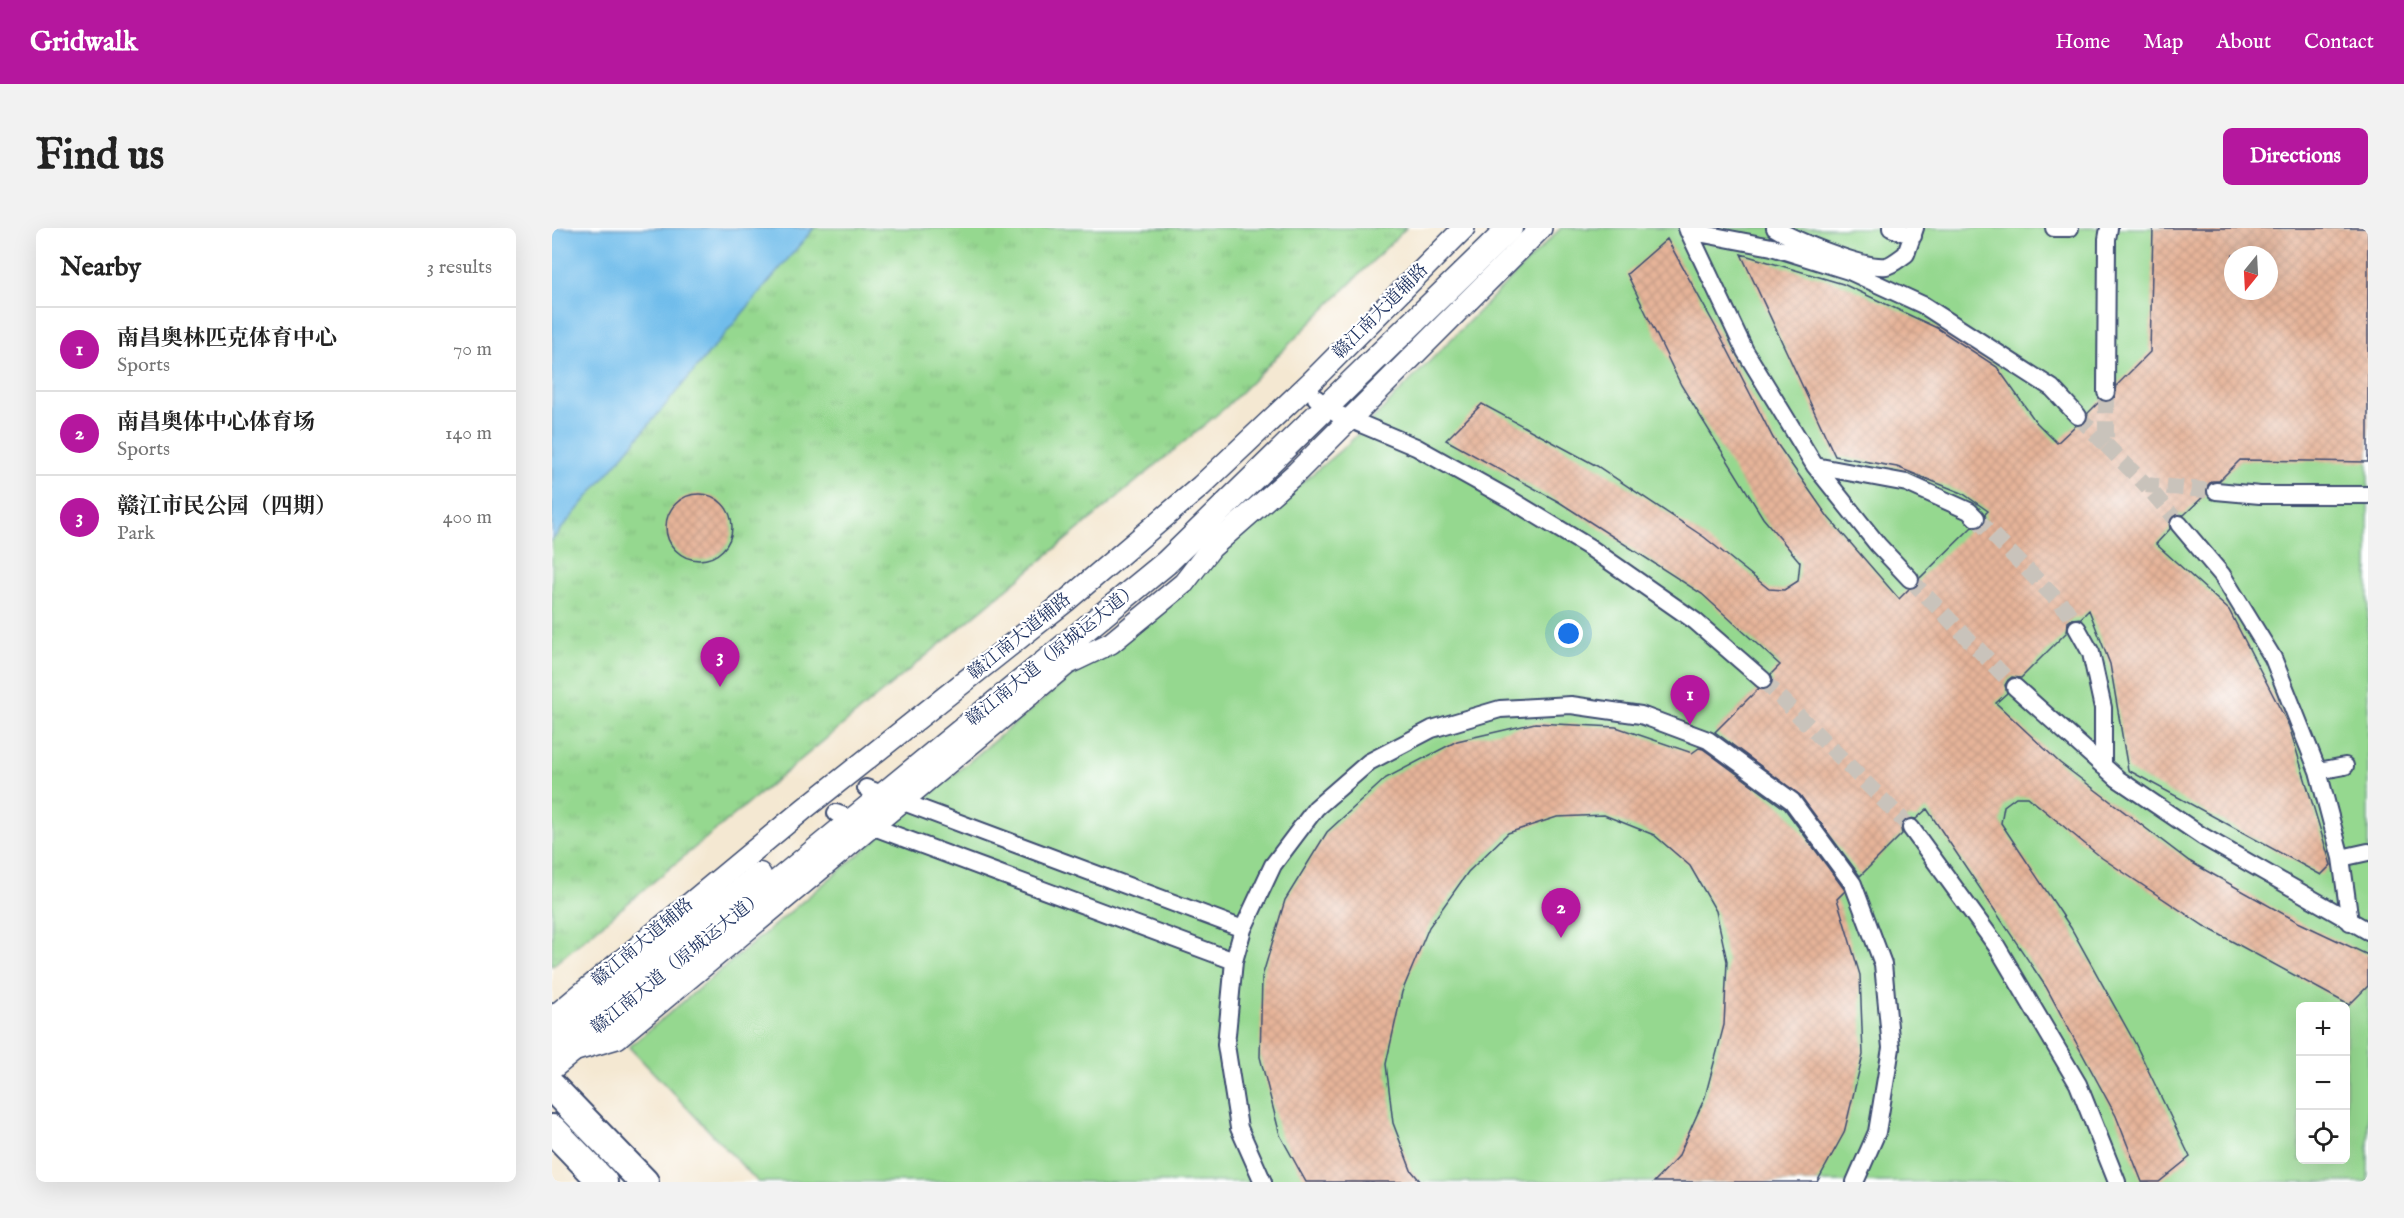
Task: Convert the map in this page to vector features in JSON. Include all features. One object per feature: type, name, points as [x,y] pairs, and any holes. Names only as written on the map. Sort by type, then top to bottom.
[{"type":"highway","points":[[552,1087],[644,1182]]},
{"type":"highway","points":[[552,1129],[603,1182]]},
{"type":"main road","name":"赣江南大道（原城运大道）","points":[[1321,402],[1490,228]]},
{"type":"main road","name":"赣江南大道（原城运大道）","points":[[557,1043],[883,795],[1162,548],[1510,228]]},
{"type":"street","name":"赣江南大道辅路","points":[[557,1043],[804,809],[1066,601],[1200,486],[1311,382],[1464,228]]},
{"type":"street","points":[[557,1043],[617,1038],[853,819],[883,795],[1067,664],[1112,643],[1184,583],[1211,548],[1297,472],[1541,228]]},
{"type":"street","points":[[1687,229],[1853,266],[1888,266],[1906,254],[1914,232],[1891,228]]},
{"type":"street","points":[[2054,228],[2070,228]]},
{"type":"street","points":[[1687,229],[1745,351],[1815,466],[1878,545],[1910,579]]},
{"type":"street","points":[[1772,247],[1782,232],[1853,266],[1923,305],[2052,388],[2078,416]]},
{"type":"street","points":[[2104,232],[2106,392]]},
{"type":"street","points":[[1321,402],[1335,413],[1416,447],[1513,501],[1589,548],[1695,621],[1762,680]]},
{"type":"street","points":[[1815,466],[1907,483],[1969,511],[1976,518]]},
{"type":"street","points":[[2216,491],[2260,495],[2368,495]]},
{"type":"street","points":[[2179,524],[2222,575],[2273,658],[2318,771],[2341,858],[2350,922]]},
{"type":"street","points":[[2077,628],[2091,653],[2103,708],[2103,766]]},
{"type":"street","points":[[2015,687],[2118,779],[2202,836],[2368,931]]},
{"type":"street","points":[[1263,1182],[1239,1128],[1226,1045],[1234,961],[1243,929],[1273,865],[1316,808],[1370,762],[1432,729],[1500,709],[1571,705],[1641,715],[1708,740],[1792,801],[1853,884],[1883,964],[1891,1048],[1877,1132],[1854,1182]]},
{"type":"street","points":[[2318,771],[2345,766]]},
{"type":"street","points":[[883,795],[1243,929]]},
{"type":"street","points":[[853,819],[1234,961]]},
{"type":"street","points":[[1911,828],[1996,945],[2078,1084],[2117,1182]]},
{"type":"street","points":[[2341,858],[2368,852]]},
{"type":"green space","points":[[744,228],[1406,228],[1226,407],[552,966],[552,378]]},
{"type":"green space","points":[[1561,228],[2368,228],[2368,1182],[758,1182],[629,1047],[1348,444]]},
{"type":"water","points":[[552,228],[814,228],[552,540]]},
{"type":"building","points":[[2153,228],[2368,228],[2368,462],[2240,460],[2219,481],[2212,481],[2208,485],[2206,494],[2184,515],[2172,516],[2169,521],[2170,529],[2156,544],[2229,610],[2289,726],[2331,865],[2321,875],[2128,770],[2110,664],[2089,610],[2081,618],[2068,622],[2067,632],[2021,678],[2012,677],[2008,680],[2005,685],[2007,693],[1996,703],[2060,763],[2189,861],[2298,922],[2368,955],[2368,986],[2350,1004],[2350,1002],[2343,1002],[2204,926],[2102,858],[2028,797],[2016,797],[2004,806],[2001,823],[2071,928],[2135,1043],[2190,1157],[2159,1182],[2142,1182],[2116,1116],[2046,987],[1927,809],[1916,819],[1904,820],[1902,834],[1860,876],[1800,795],[1715,732],[1758,689],[1766,690],[1770,687],[1773,681],[1771,674],[1780,665],[1702,594],[1559,502],[1446,440],[1482,404],[1597,466],[1704,537],[1769,589],[1784,590],[1798,581],[1800,562],[1763,518],[1681,385],[1627,274],[1667,239],[1773,438],[1828,517],[1899,599],[1909,589],[1918,586],[1920,578],[1972,527],[1983,526],[1986,520],[1985,514],[1988,511],[1962,493],[1897,467],[1835,456],[1741,254],[1843,284],[1937,328],[1997,367],[2036,422],[2057,443],[2075,426],[2086,423],[2088,413],[2100,401],[2112,401],[2117,385],[2150,352]]},
{"type":"building","points":[[692,494],[706,494],[718,499],[727,508],[732,527],[730,540],[723,551],[706,560],[692,560],[680,555],[671,546],[666,534],[666,520],[671,508],[680,499]]},
{"type":"building","points":[[1535,723],[1616,727],[1692,753],[1699,748],[1703,749],[1785,809],[1844,889],[1845,891],[1837,899],[1860,975],[1863,1055],[1844,1133],[1817,1182],[1654,1182],[1678,1157],[1705,1097],[1724,1025],[1727,961],[1716,911],[1690,866],[1654,835],[1604,815],[1557,817],[1508,833],[1468,872],[1429,927],[1402,992],[1386,1064],[1393,1123],[1411,1170],[1421,1182],[1306,1182],[1280,1135],[1260,1057],[1262,977],[1285,900],[1327,832],[1386,778],[1457,741]]},
{"type":"tunnel","points":[[2078,416],[2106,445],[2106,392]]},
{"type":"tunnel","points":[[2106,445],[2146,485]]},
{"type":"tunnel","points":[[2179,524],[2146,485],[2216,491]]},
{"type":"tunnel","points":[[1976,518],[2066,609],[2077,628]]},
{"type":"tunnel","points":[[1910,579],[2015,687]]},
{"type":"tunnel","points":[[1763,680],[1911,828]]},
{"type":"place","name":"赣江市民公园（四期）","points":[[720,687]]},
{"type":"place","name":"南昌奥林匹克体育中心","points":[[1690,725]]},
{"type":"place","name":"南昌奥体中心体育场","points":[[1561,938]]}]
